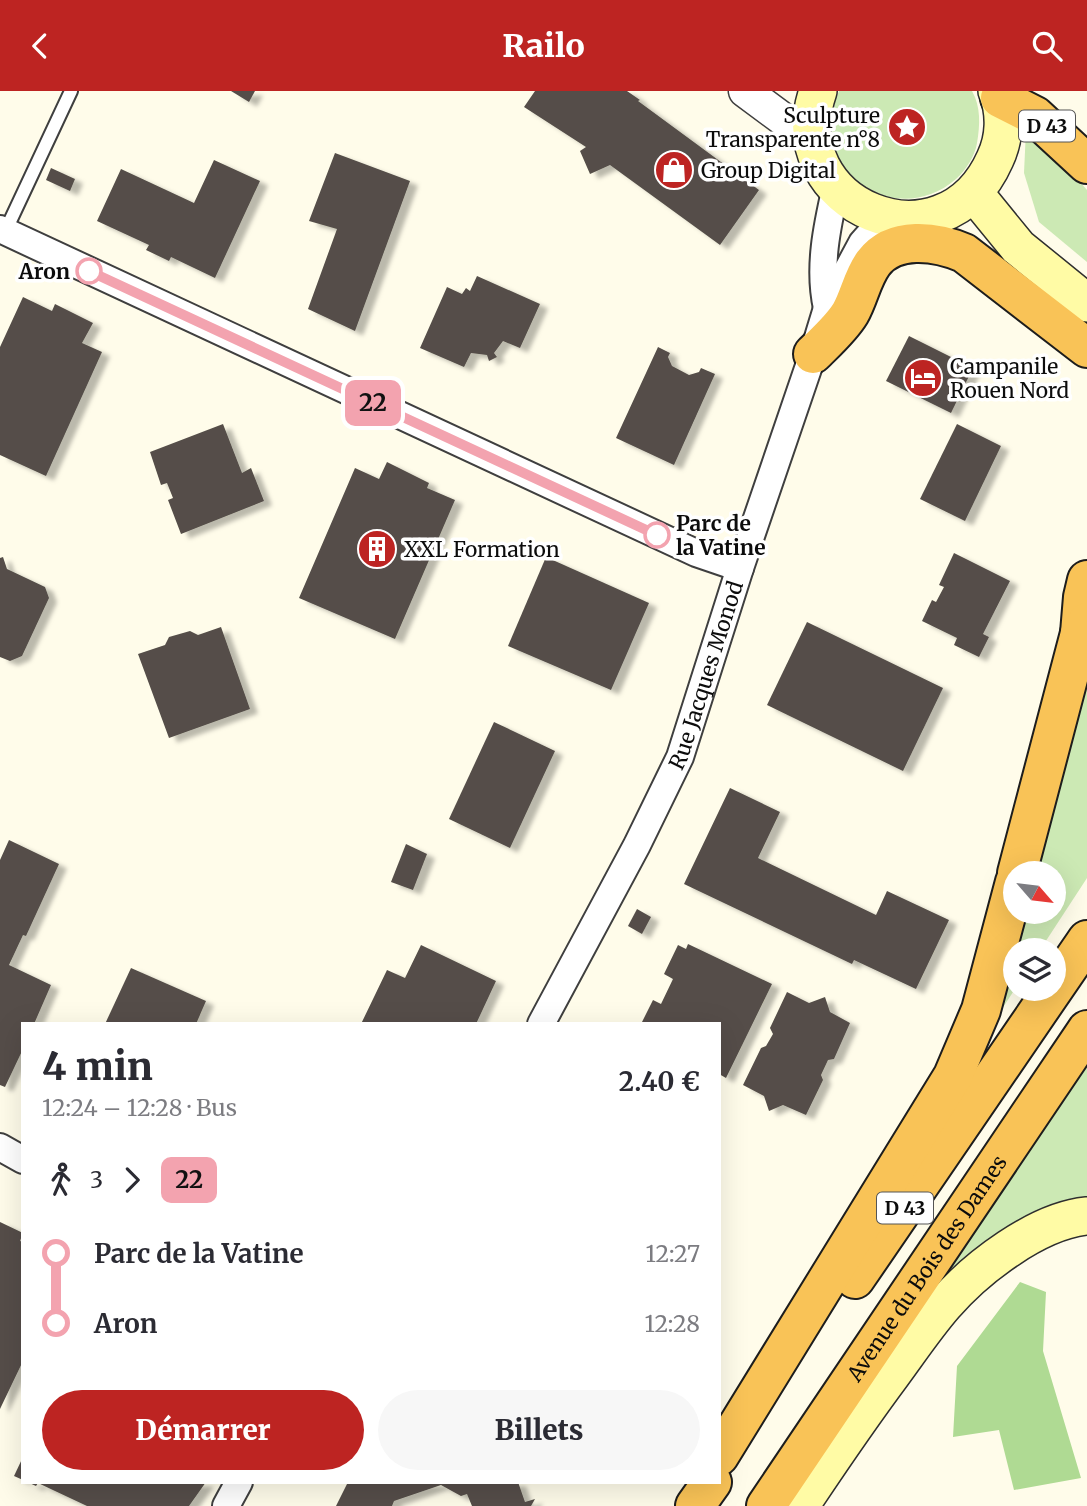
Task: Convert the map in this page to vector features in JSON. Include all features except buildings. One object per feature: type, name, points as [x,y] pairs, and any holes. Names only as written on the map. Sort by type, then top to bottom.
[{"type":"highway","name":"D 43","points":[[998,94],[1035,116],[1087,164]]},
{"type":"highway","points":[[814,354],[849,314],[873,263],[885,251],[920,243],[946,245],[964,253],[1087,348]]},
{"type":"highway","points":[[1020,861],[1084,627],[1083,597],[1087,580]]},
{"type":"highway","points":[[721,1453],[953,1076],[982,1010],[1004,924]]},
{"type":"highway","name":"D 43","points":[[721,1469],[911,1200],[1087,940]]},
{"type":"highway","name":"Avenue du Bois des Dames","points":[[766,1506],[1087,1030]]},
{"type":"highway","points":[[694,1506],[705,1484]]},
{"type":"highway","points":[[694,1506],[710,1484]]},
{"type":"main road","points":[[818,91],[812,120],[813,138],[822,166],[836,187],[856,204],[872,213],[899,220],[925,218],[947,211],[974,193],[988,174],[1000,149],[1003,123],[998,94]]},
{"type":"main road","points":[[974,193],[1018,247],[1087,303]]},
{"type":"main road","points":[[800,1506],[852,1428],[944,1304],[985,1266],[1030,1235],[1056,1224],[1087,1216]]},
{"type":"street","points":[[745,91],[813,138]]},
{"type":"street","name":"Rue Jacques Monod","points":[[827,307],[821,283],[836,187]]},
{"type":"street","name":"Rue Jacques Monod","points":[[542,1022],[637,845],[680,757],[740,568],[814,354],[827,307],[862,243],[876,230],[899,220]]},
{"type":"street","points":[[2,231],[696,553],[740,568]]},
{"type":"street","points":[[0,1147],[21,1159]]},
{"type":"street","points":[[226,1506],[238,1484]]},
{"type":"lane","points":[[2,231],[71,91]]},
{"type":"green space","points":[[839,91],[972,91],[977,103],[979,123],[972,158],[956,179],[931,194],[906,199],[882,195],[861,184],[844,166],[834,144],[831,119]]},
{"type":"green space","points":[[1026,130],[1042,139],[1087,190],[1087,262],[1039,222],[1024,173]]},
{"type":"green space","points":[[1087,637],[1087,878],[1066,910],[1066,861],[1035,861]]},
{"type":"green space","points":[[1020,924],[1057,924],[1048,938],[1017,938]]},
{"type":"green space","points":[[1087,1058],[1087,1203],[926,1294]]},
{"type":"green space","points":[[1020,1282],[1046,1292],[1043,1351],[1081,1478],[1014,1490],[999,1430],[953,1437],[957,1366]]},
{"type":"bus line","name":"22","points":[[89,271],[657,535]]},
{"type":"place","name":"Sculpture Transparente n°8","points":[[907,127]]},
{"type":"place","name":"Group Digital","points":[[674,170]]},
{"type":"place","name":"Aron","points":[[89,271]]},
{"type":"place","name":"Campanile Rouen Nord","points":[[923,378]]},
{"type":"place","name":"Parc de la Vatine","points":[[657,535]]},
{"type":"place","name":"XXL Formation","points":[[377,549]]}]
